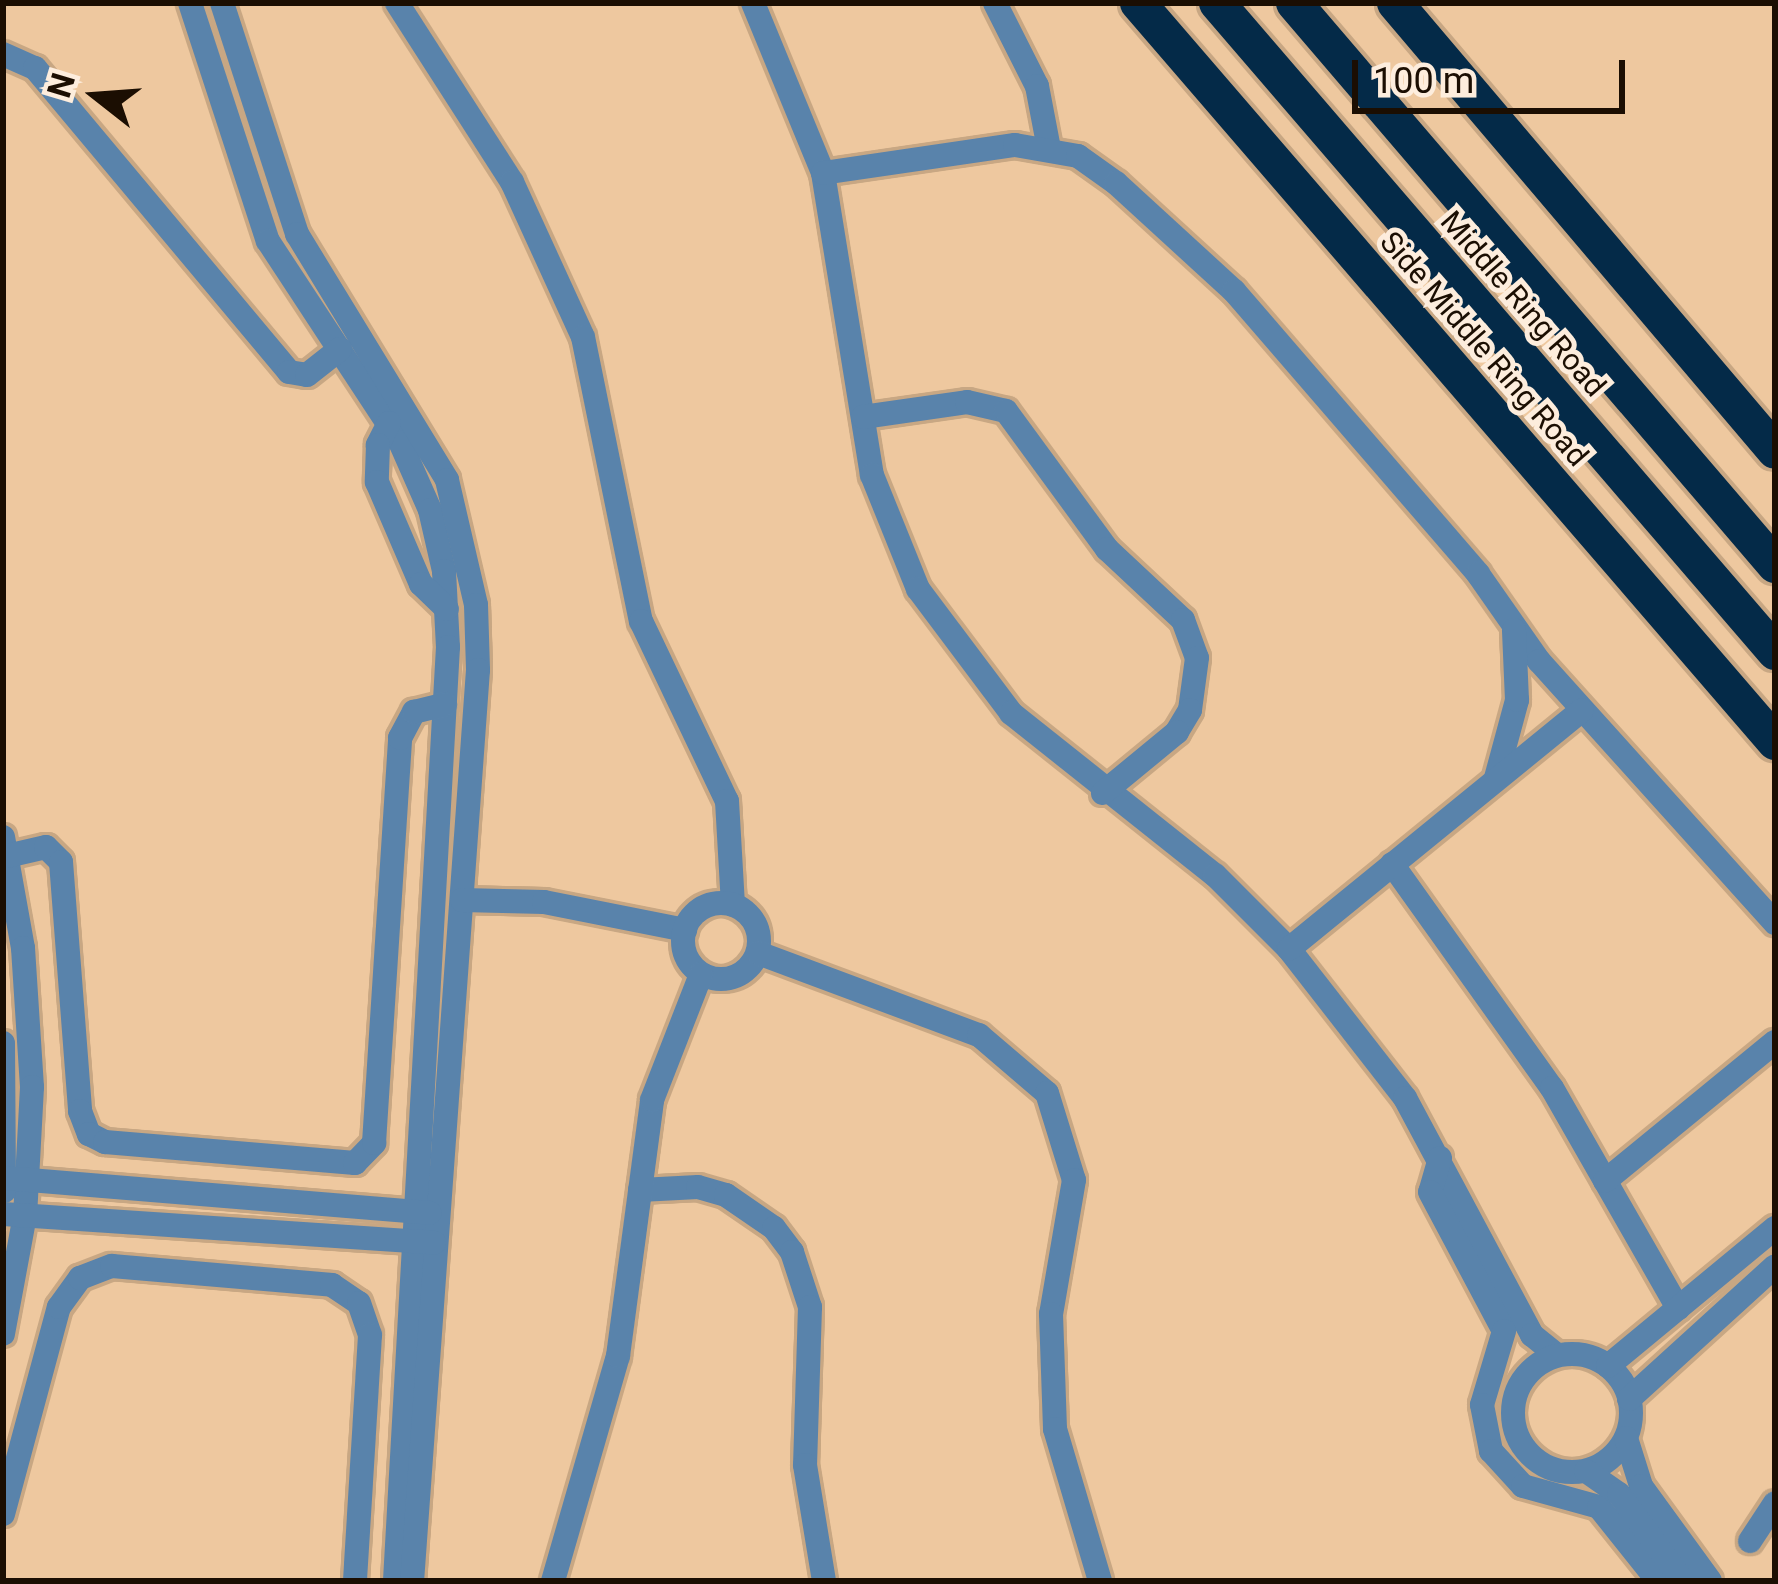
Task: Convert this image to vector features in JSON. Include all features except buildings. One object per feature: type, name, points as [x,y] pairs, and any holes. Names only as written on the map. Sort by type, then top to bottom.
[{"type":"highway","name":"Side Middle Ring Road","points":[[1138,3],[1775,742]]},
{"type":"highway","name":"Middle Ring Road","points":[[1217,3],[1763,638],[1775,682]]},
{"type":"highway","name":"Middle Ring Road","points":[[1294,3],[1775,565]]},
{"type":"highway","points":[[1395,3],[1775,452]]},
{"type":"street","points":[[190,3],[263,228],[389,422],[430,510],[447,609],[427,1016],[434,1100]]},
{"type":"street","points":[[222,3],[297,234],[416,419],[458,514],[478,637],[462,900],[434,1100],[412,1581]]},
{"type":"street","points":[[397,3],[512,182],[583,337],[641,621],[730,814],[733,904],[755,924],[758,953],[739,976],[701,974],[687,959],[685,930],[704,907],[733,904]]},
{"type":"street","points":[[753,3],[824,173],[863,417],[888,527],[938,622],[1012,713],[1103,793],[1215,875],[1289,949],[1385,1070],[1440,1158],[1532,1335],[1557,1355],[1608,1366],[1629,1399],[1625,1438],[1641,1486],[1697,1579]]},
{"type":"street","points":[[995,3],[1037,86],[1049,148]]},
{"type":"street","points":[[3,54],[35,68],[289,372],[307,375],[340,349]]},
{"type":"street","points":[[824,173],[994,147],[1049,148],[1116,183],[1234,291],[1478,574],[1514,628],[1582,710],[1775,923]]},
{"type":"street","points":[[863,417],[967,402],[1006,411],[1107,549],[1183,620],[1197,658],[1190,710],[1177,732],[1103,793]]},
{"type":"street","points":[[389,422],[378,445],[376,482],[421,584],[447,609]]},
{"type":"street","points":[[1496,780],[1517,700],[1514,628]]},
{"type":"street","points":[[3,1334],[28,994],[5,846],[46,847],[62,862],[84,1127],[105,1142],[348,1164],[368,1156],[400,738],[414,712],[445,704]]},
{"type":"street","points":[[1289,949],[1582,710]]},
{"type":"street","points":[[1392,865],[1516,1033],[1678,1308]]},
{"type":"street","points":[[462,900],[585,908],[685,930]]},
{"type":"street","points":[[758,953],[979,1034],[1047,1093],[1074,1180],[1052,1315],[1055,1429],[1100,1581]]},
{"type":"street","points":[[553,1581],[618,1356],[663,1059],[701,974]]},
{"type":"street","points":[[382,1014],[427,1016]]},
{"type":"street","points":[[1605,1180],[1775,1042]]},
{"type":"street","points":[[3,1047],[17,1179],[3,1197]]},
{"type":"street","points":[[220,1197],[224,1152]]},
{"type":"street","points":[[1440,1158],[1430,1192],[1504,1331],[1483,1405],[1491,1451],[1523,1486],[1599,1507],[1658,1581]]},
{"type":"street","points":[[17,1179],[429,1213]]},
{"type":"street","points":[[640,1190],[683,1186],[726,1195],[752,1209],[792,1252],[810,1307],[805,1465],[824,1581]]},
{"type":"street","points":[[14,1214],[427,1243]]},
{"type":"street","points":[[1608,1366],[1775,1228]]},
{"type":"street","points":[[395,1581],[427,1243]]},
{"type":"street","points":[[1629,1399],[1775,1266]]},
{"type":"street","points":[[3,1514],[59,1307],[80,1278],[112,1267],[323,1283],[352,1295],[368,1324],[355,1581]]},
{"type":"street","points":[[1557,1355],[1524,1377],[1514,1428],[1547,1468],[1586,1471],[1610,1459],[1625,1438]]},
{"type":"street","points":[[1586,1471],[1619,1495],[1697,1579]]},
{"type":"street","points":[[1750,1541],[1775,1504]]}]
